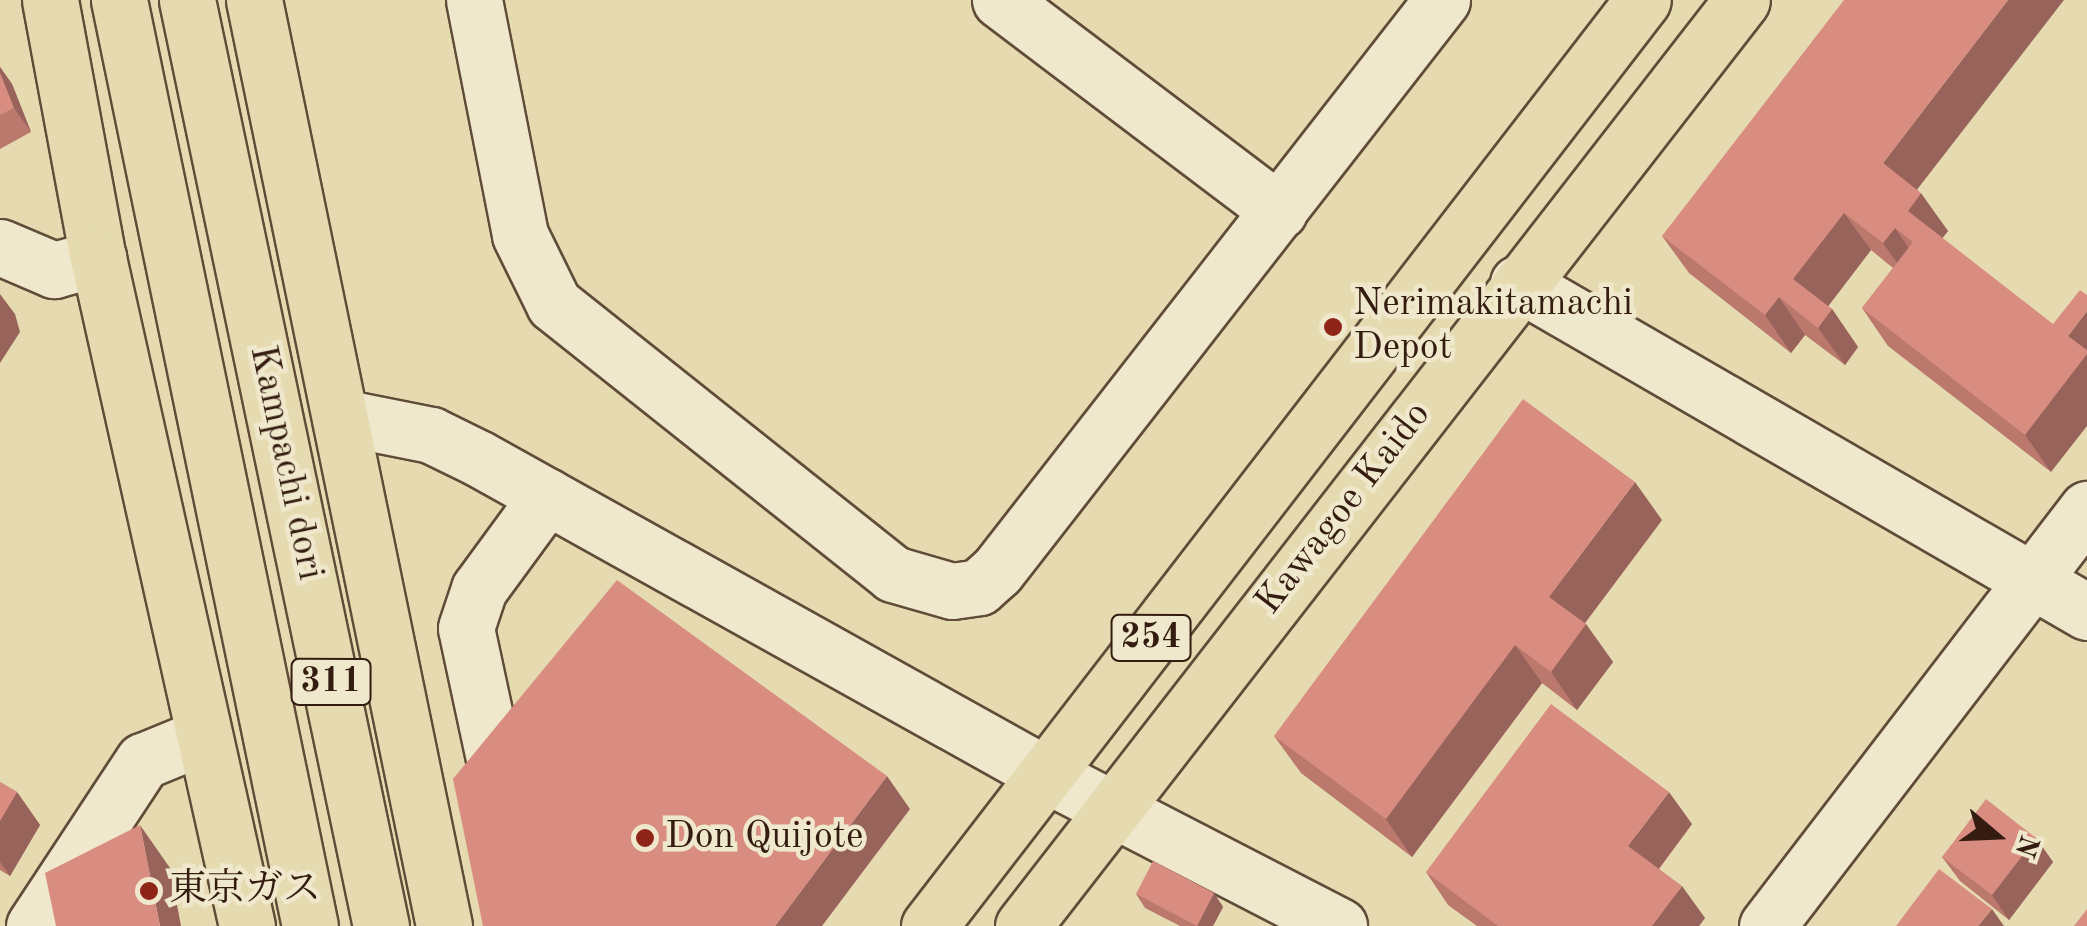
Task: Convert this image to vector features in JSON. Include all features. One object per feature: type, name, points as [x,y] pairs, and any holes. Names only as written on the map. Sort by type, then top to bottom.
[{"type":"main road","points":[[50,0],[98,258],[247,926]]},
{"type":"main road","name":"Kampachi dori","points":[[119,0],[310,926]]},
{"type":"main road","name":"Kampachi dori","points":[[187,0],[381,926]]},
{"type":"main road","points":[[254,0],[444,926]]},
{"type":"main road","name":"Kawagoe Kaido","points":[[929,926],[1643,0]]},
{"type":"main road","name":"Kawagoe Kaido","points":[[1023,926],[1742,0]]},
{"type":"street","points":[[474,0],[520,234],[554,304],[892,574],[923,586],[979,587],[998,571],[1442,0]]},
{"type":"street","points":[[1000,0],[1279,210]]},
{"type":"street","points":[[0,248],[54,270],[98,258]]},
{"type":"street","points":[[1518,284],[2087,612]]},
{"type":"street","points":[[341,417],[431,435],[1045,774],[1116,804],[1339,926]]},
{"type":"street","points":[[499,782],[467,644],[479,588],[547,496]]},
{"type":"street","points":[[1767,926],[2087,509]]},
{"type":"street","points":[[34,926],[143,761],[204,736]]},
{"type":"building","points":[[1844,0],[2008,0],[1883,163],[1921,193],[1908,211],[2053,324],[2080,290],[2087,295],[2087,311],[2068,336],[2087,354],[2025,435],[1862,308],[1913,242],[1895,228],[1883,243],[1844,213],[1793,279],[1832,309],[1818,328],[1779,297],[1765,315],[1662,236]]},
{"type":"building","points":[[0,73],[14,108],[0,115]]},
{"type":"building","points":[[1523,399],[1635,482],[1549,597],[1586,624],[1551,672],[1515,645],[1386,819],[1274,736]]},
{"type":"building","points":[[617,580],[887,776],[775,926],[483,926],[453,779]]},
{"type":"building","points":[[1551,704],[1669,792],[1628,846],[1682,886],[1652,926],[1498,926],[1426,872]]},
{"type":"building","points":[[0,782],[17,792],[0,821]]},
{"type":"building","points":[[1986,799],[2036,838],[1992,895],[1942,857]]},
{"type":"building","points":[[140,825],[160,926],[56,926],[45,873]]},
{"type":"building","points":[[1153,861],[1214,893],[1197,926],[1136,894]]},
{"type":"building","points":[[1939,869],[1992,909],[1978,926],[1896,926]]},
{"type":"building","points":[[2087,909],[2087,926],[2074,926]]},
{"type":"place","name":"Nerimakitamachi Depot","points":[[1333,327]]},
{"type":"place","name":"Don Quijote","points":[[645,838]]},
{"type":"place","name":"東京ガス","points":[[149,891]]}]
